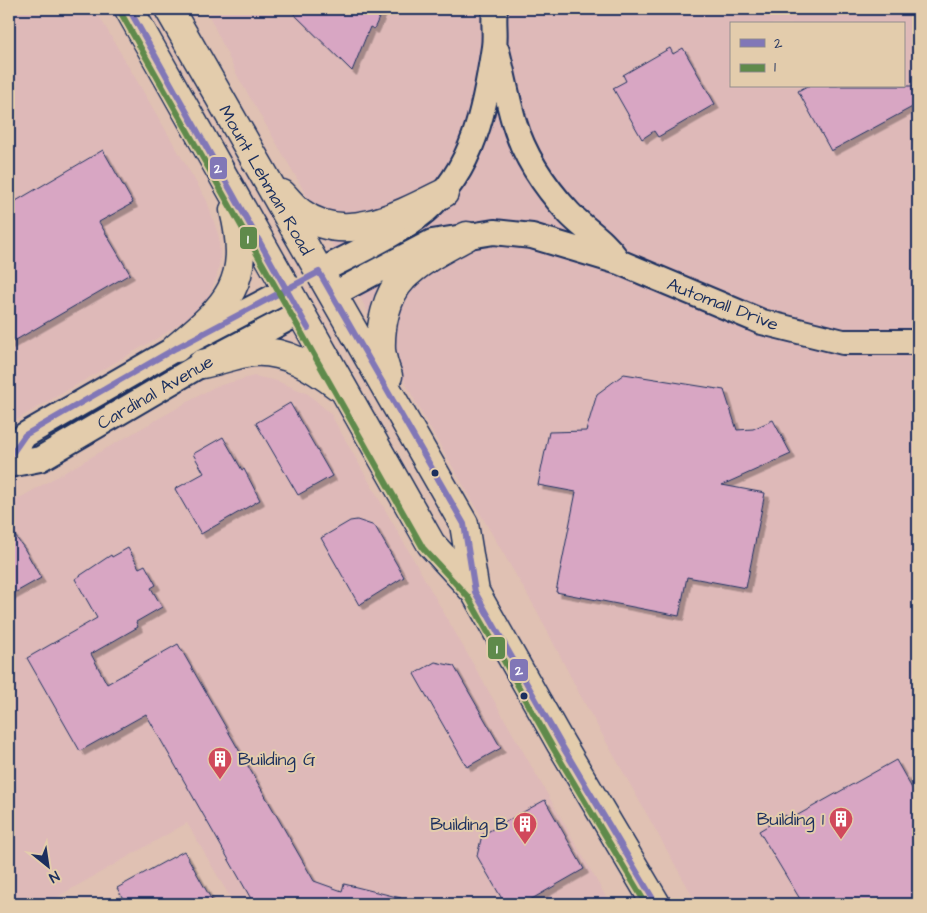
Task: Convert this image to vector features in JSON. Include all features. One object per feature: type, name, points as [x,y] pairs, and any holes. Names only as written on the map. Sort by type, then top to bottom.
[{"type":"main road","name":"Mount Lehman Road","points":[[129,9],[431,544],[476,592],[561,744],[656,904]]},
{"type":"main road","name":"Mount Lehman Road","points":[[169,9],[464,524],[476,592]]},
{"type":"main road","points":[[261,172],[300,213],[320,224],[337,228],[378,222],[402,214],[444,193]]},
{"type":"main road","points":[[176,348],[222,305],[237,279],[240,232],[229,189]]},
{"type":"main road","points":[[395,402],[381,352],[382,327],[388,303],[402,279],[433,255],[467,236]]},
{"type":"main road","points":[[293,302],[319,272]]},
{"type":"main road","points":[[293,302],[332,295]]},
{"type":"main road","points":[[202,364],[252,352],[286,356],[319,371],[343,390]]},
{"type":"street","name":"Automall Drive","points":[[319,272],[394,232],[424,212],[444,193],[478,133],[495,44],[495,9]]},
{"type":"street","name":"Automall Drive","points":[[495,44],[514,122],[523,146],[535,168],[570,214],[609,248],[619,262]]},
{"type":"street","name":"Automall Drive","points":[[332,295],[432,242],[494,232],[532,236],[619,262],[762,322],[843,342],[918,342]]},
{"type":"street","name":"Cardinal Avenue","points":[[9,458],[25,435],[176,348],[293,302]]},
{"type":"street","name":"Cardinal Avenue","points":[[9,465],[40,459],[202,364],[293,302]]},
{"type":"shaded area","points":[[9,9],[95,9],[207,201],[219,237],[220,259],[217,276],[208,298],[191,316],[166,333],[9,424]]},
{"type":"shaded area","points":[[206,9],[918,9],[918,904],[697,904],[579,693],[537,611],[423,416],[299,182],[238,77]]},
{"type":"shaded area","points":[[254,376],[277,381],[308,394],[330,413],[610,904],[234,904],[187,823],[45,904],[9,904],[9,504],[214,387]]},
{"type":"building","points":[[289,9],[383,9],[374,29],[370,27],[352,71]]},
{"type":"building","points":[[670,48],[673,54],[683,48],[715,104],[658,137],[654,131],[642,139],[613,88],[626,81],[623,75]]},
{"type":"building","points":[[904,86],[918,86],[918,104],[831,151],[798,91],[803,88],[904,88]]},
{"type":"building","points":[[103,150],[133,203],[99,222],[130,274],[9,344],[9,205]]},
{"type":"building","points":[[624,374],[724,390],[737,430],[753,429],[773,420],[791,454],[722,485],[765,493],[746,588],[687,577],[679,616],[556,592],[576,492],[538,485],[549,432],[586,431],[597,394]]},
{"type":"building","points":[[290,403],[332,476],[298,495],[256,423]]},
{"type":"building","points":[[223,437],[242,470],[244,469],[260,500],[201,534],[175,489],[204,473],[193,454]]},
{"type":"building","points":[[357,520],[375,526],[404,577],[359,605],[321,538],[350,521]]},
{"type":"building","points":[[9,528],[24,548],[41,578],[9,596]]},
{"type":"building","points":[[128,548],[139,568],[145,565],[156,585],[151,588],[162,607],[136,622],[138,627],[91,654],[107,684],[178,644],[314,881],[342,891],[344,884],[401,898],[400,904],[254,904],[146,714],[80,751],[27,658],[97,618],[75,579],[111,555],[112,557]]},
{"type":"building","points":[[435,662],[454,666],[501,748],[467,767],[414,674]]},
{"type":"building","name":"Building 1","points":[[896,760],[918,799],[918,904],[803,904],[759,831],[786,815],[789,820]]},
{"type":"building","name":"Building B","points":[[545,800],[584,869],[523,904],[505,904],[477,856],[482,835]]},
{"type":"building","points":[[184,851],[214,904],[126,904],[117,888]]},
{"type":"transit line","name":"2","points":[[129,9],[308,328]]},
{"type":"transit line","name":"1","points":[[121,13],[423,548],[468,597],[553,748],[646,904]]},
{"type":"transit line","name":"2","points":[[9,458],[25,435],[176,348],[319,272],[464,524],[475,592],[561,744],[656,904]]},
{"type":"place","name":"Building G","points":[[220,780]]},
{"type":"place","name":"Building 1","points":[[841,840]]},
{"type":"place","name":"Building B","points":[[525,845]]}]
